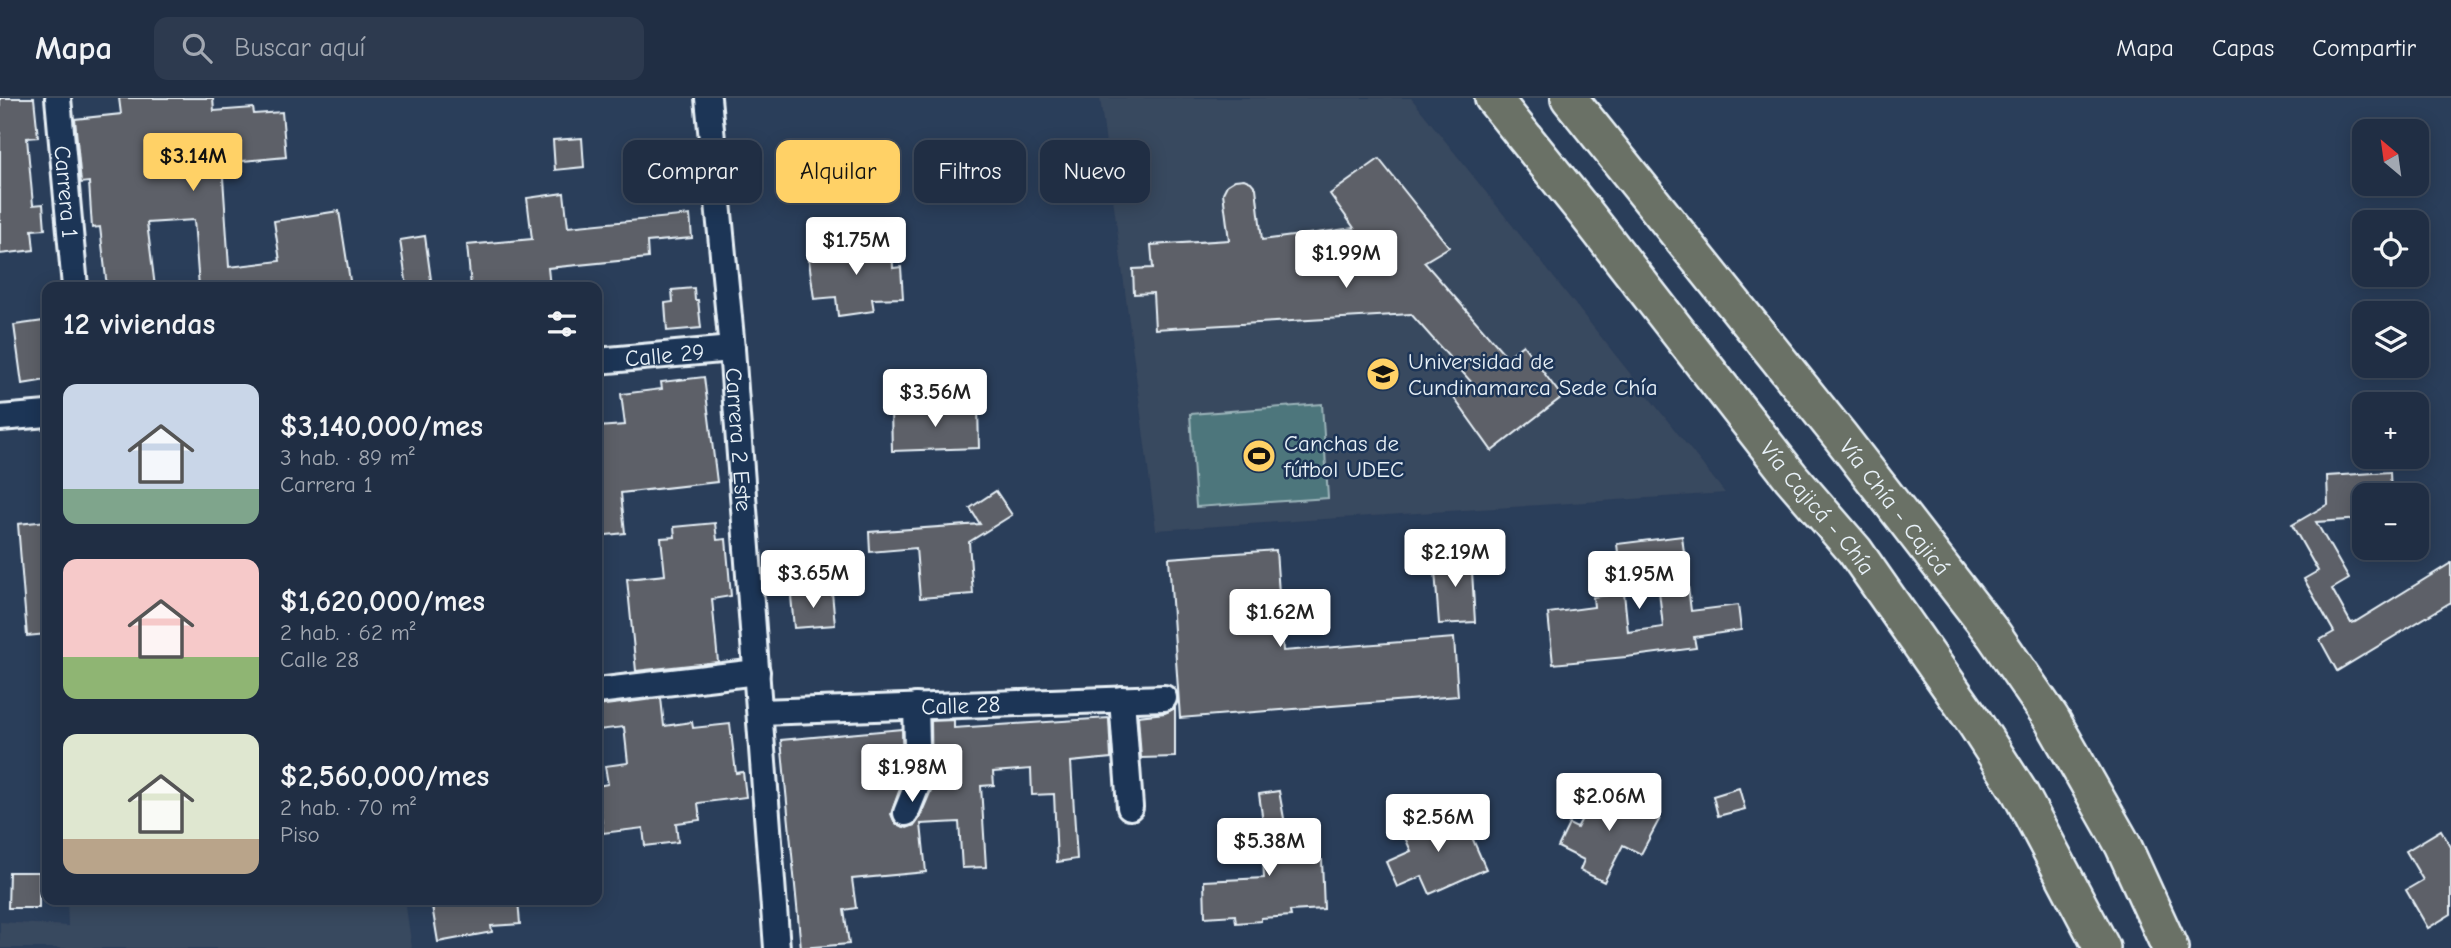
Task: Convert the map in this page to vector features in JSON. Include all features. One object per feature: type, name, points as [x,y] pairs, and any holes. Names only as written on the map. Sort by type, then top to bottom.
[{"type":"highway","name":"Vía Cajicá - Chía","points":[[1493,98],[1791,477],[1854,551],[1975,723],[2020,793],[2102,948]]},
{"type":"highway","name":"Vía Chía - Cajicá","points":[[1569,98],[1840,436],[1994,635],[2051,718],[2116,833],[2170,948]]},
{"type":"street","name":"Carrera 1","points":[[58,98],[75,282]]},
{"type":"street","name":"Carrera 2 Este","points":[[708,98],[732,349],[777,948]]},
{"type":"street","name":"Calle 29","points":[[602,362],[732,349]]},
{"type":"street","points":[[0,418],[42,414]]},
{"type":"street","points":[[602,690],[757,672]]},
{"type":"street","name":"Calle 28","points":[[760,712],[1164,698]]},
{"type":"street","points":[[1122,699],[1130,807]]},
{"type":"street","points":[[906,813],[918,783],[916,706]]},
{"type":"shaded area","name":"Universidad de Cundinamarca Sede Chía","points":[[1100,98],[1411,98],[1725,493],[1156,530],[1114,203],[1150,203],[1150,140],[1105,140]]},
{"type":"shaded area","points":[[67,905],[406,905],[412,948],[0,948],[0,922],[68,926]]},
{"type":"green space","name":"Canchas de fútbol UDEC","points":[[1322,404],[1328,498],[1196,507],[1190,414]]},
{"type":"building","points":[[0,98],[34,98],[38,137],[27,138],[33,205],[43,204],[45,229],[32,230],[34,250],[0,254]]},
{"type":"building","points":[[119,98],[213,98],[214,111],[253,108],[254,114],[282,112],[286,157],[222,163],[229,267],[280,261],[274,221],[339,211],[350,282],[199,282],[194,220],[147,223],[154,282],[106,282],[100,227],[92,228],[89,182],[81,183],[75,119],[121,114]]},
{"type":"building","points":[[582,138],[584,167],[555,170],[553,140]]},
{"type":"building","points":[[1379,159],[1449,247],[1424,262],[1507,357],[1523,345],[1562,397],[1492,451],[1454,398],[1473,384],[1411,314],[1155,329],[1153,293],[1134,294],[1133,269],[1153,268],[1151,245],[1229,240],[1223,193],[1227,185],[1235,180],[1244,179],[1256,188],[1262,240],[1354,228],[1330,194]]},
{"type":"building","points":[[564,193],[568,227],[690,215],[692,238],[647,242],[648,258],[548,268],[549,282],[471,282],[467,245],[532,239],[527,198]]},
{"type":"building","points":[[425,236],[431,282],[406,282],[400,240]]},
{"type":"building","points":[[892,242],[893,268],[901,267],[903,298],[872,299],[874,311],[838,316],[836,297],[814,299],[808,253]]},
{"type":"building","points":[[694,288],[701,328],[667,331],[665,303],[673,302],[672,290]]},
{"type":"building","points":[[42,321],[42,381],[22,384],[14,325]]},
{"type":"building","points":[[704,377],[717,482],[621,493],[625,533],[602,535],[602,427],[625,425],[621,394],[662,389],[661,382]]},
{"type":"building","points":[[978,407],[979,448],[892,451],[891,410]]},
{"type":"building","points":[[2390,472],[2390,483],[2352,483],[2352,520],[2316,522],[2349,579],[2332,589],[2351,623],[2451,563],[2451,602],[2337,671],[2320,640],[2334,632],[2304,579],[2318,571],[2292,525],[2328,504],[2327,476]]},
{"type":"building","points":[[996,491],[1012,515],[969,542],[973,594],[920,598],[916,548],[870,552],[869,532],[980,524],[970,508]]},
{"type":"building","points":[[42,522],[42,634],[27,636],[18,524]]},
{"type":"building","points":[[715,523],[717,540],[726,539],[731,596],[712,599],[718,662],[636,671],[627,579],[665,575],[661,538],[675,537],[674,527]]},
{"type":"building","points":[[1682,536],[1691,611],[1738,605],[1741,630],[1694,637],[1696,648],[1553,664],[1548,613],[1594,607],[1593,597],[1624,593],[1628,632],[1663,627],[1658,582],[1622,586],[1617,544]]},
{"type":"building","points":[[1276,550],[1283,651],[1454,638],[1458,696],[1180,718],[1169,558]]},
{"type":"building","points":[[1471,554],[1475,622],[1439,624],[1434,557]]},
{"type":"building","points":[[832,592],[835,625],[794,628],[791,596]]},
{"type":"building","points":[[661,698],[664,726],[692,722],[693,728],[730,724],[736,773],[743,772],[746,797],[698,803],[700,820],[676,823],[678,842],[645,846],[643,828],[603,833],[602,785],[608,784],[605,766],[628,763],[624,727],[602,730],[602,705]]},
{"type":"building","points":[[1175,708],[1175,757],[1141,758],[1138,716],[1165,713]]},
{"type":"building","points":[[1109,718],[1111,758],[1071,762],[1077,859],[1057,862],[1054,794],[1032,795],[1031,769],[993,772],[994,785],[981,786],[986,867],[962,868],[959,822],[921,824],[926,872],[852,879],[856,908],[844,910],[849,944],[801,948],[781,740],[902,729],[903,780],[891,814],[895,823],[907,828],[915,825],[919,819],[932,788],[931,721],[954,720],[954,728]]},
{"type":"building","points":[[1617,787],[1639,799],[1635,806],[1660,818],[1641,854],[1623,845],[1604,882],[1580,870],[1584,860],[1558,847],[1569,824],[1577,828],[1592,800],[1607,807]]},
{"type":"building","points":[[1739,788],[1745,809],[1718,816],[1713,796]]},
{"type":"building","points":[[1279,791],[1287,835],[1288,862],[1322,860],[1324,909],[1290,911],[1291,916],[1236,923],[1235,915],[1205,917],[1204,881],[1264,878],[1262,836],[1265,836],[1259,794]]},
{"type":"building","points":[[1459,808],[1486,869],[1430,894],[1422,876],[1397,887],[1386,862],[1411,851],[1403,833]]},
{"type":"building","points":[[2441,830],[2451,847],[2451,914],[2428,928],[2406,890],[2423,880],[2406,851]]},
{"type":"building","points":[[9,872],[39,872],[39,908],[8,908]]},
{"type":"building","points":[[432,905],[518,905],[520,924],[491,926],[492,932],[438,942]]},
{"type":"place","name":"Universidad de Cundinamarca Sede Chía","points":[[1383,374]]},
{"type":"place","name":"Canchas de fútbol UDEC","points":[[1259,456]]}]
